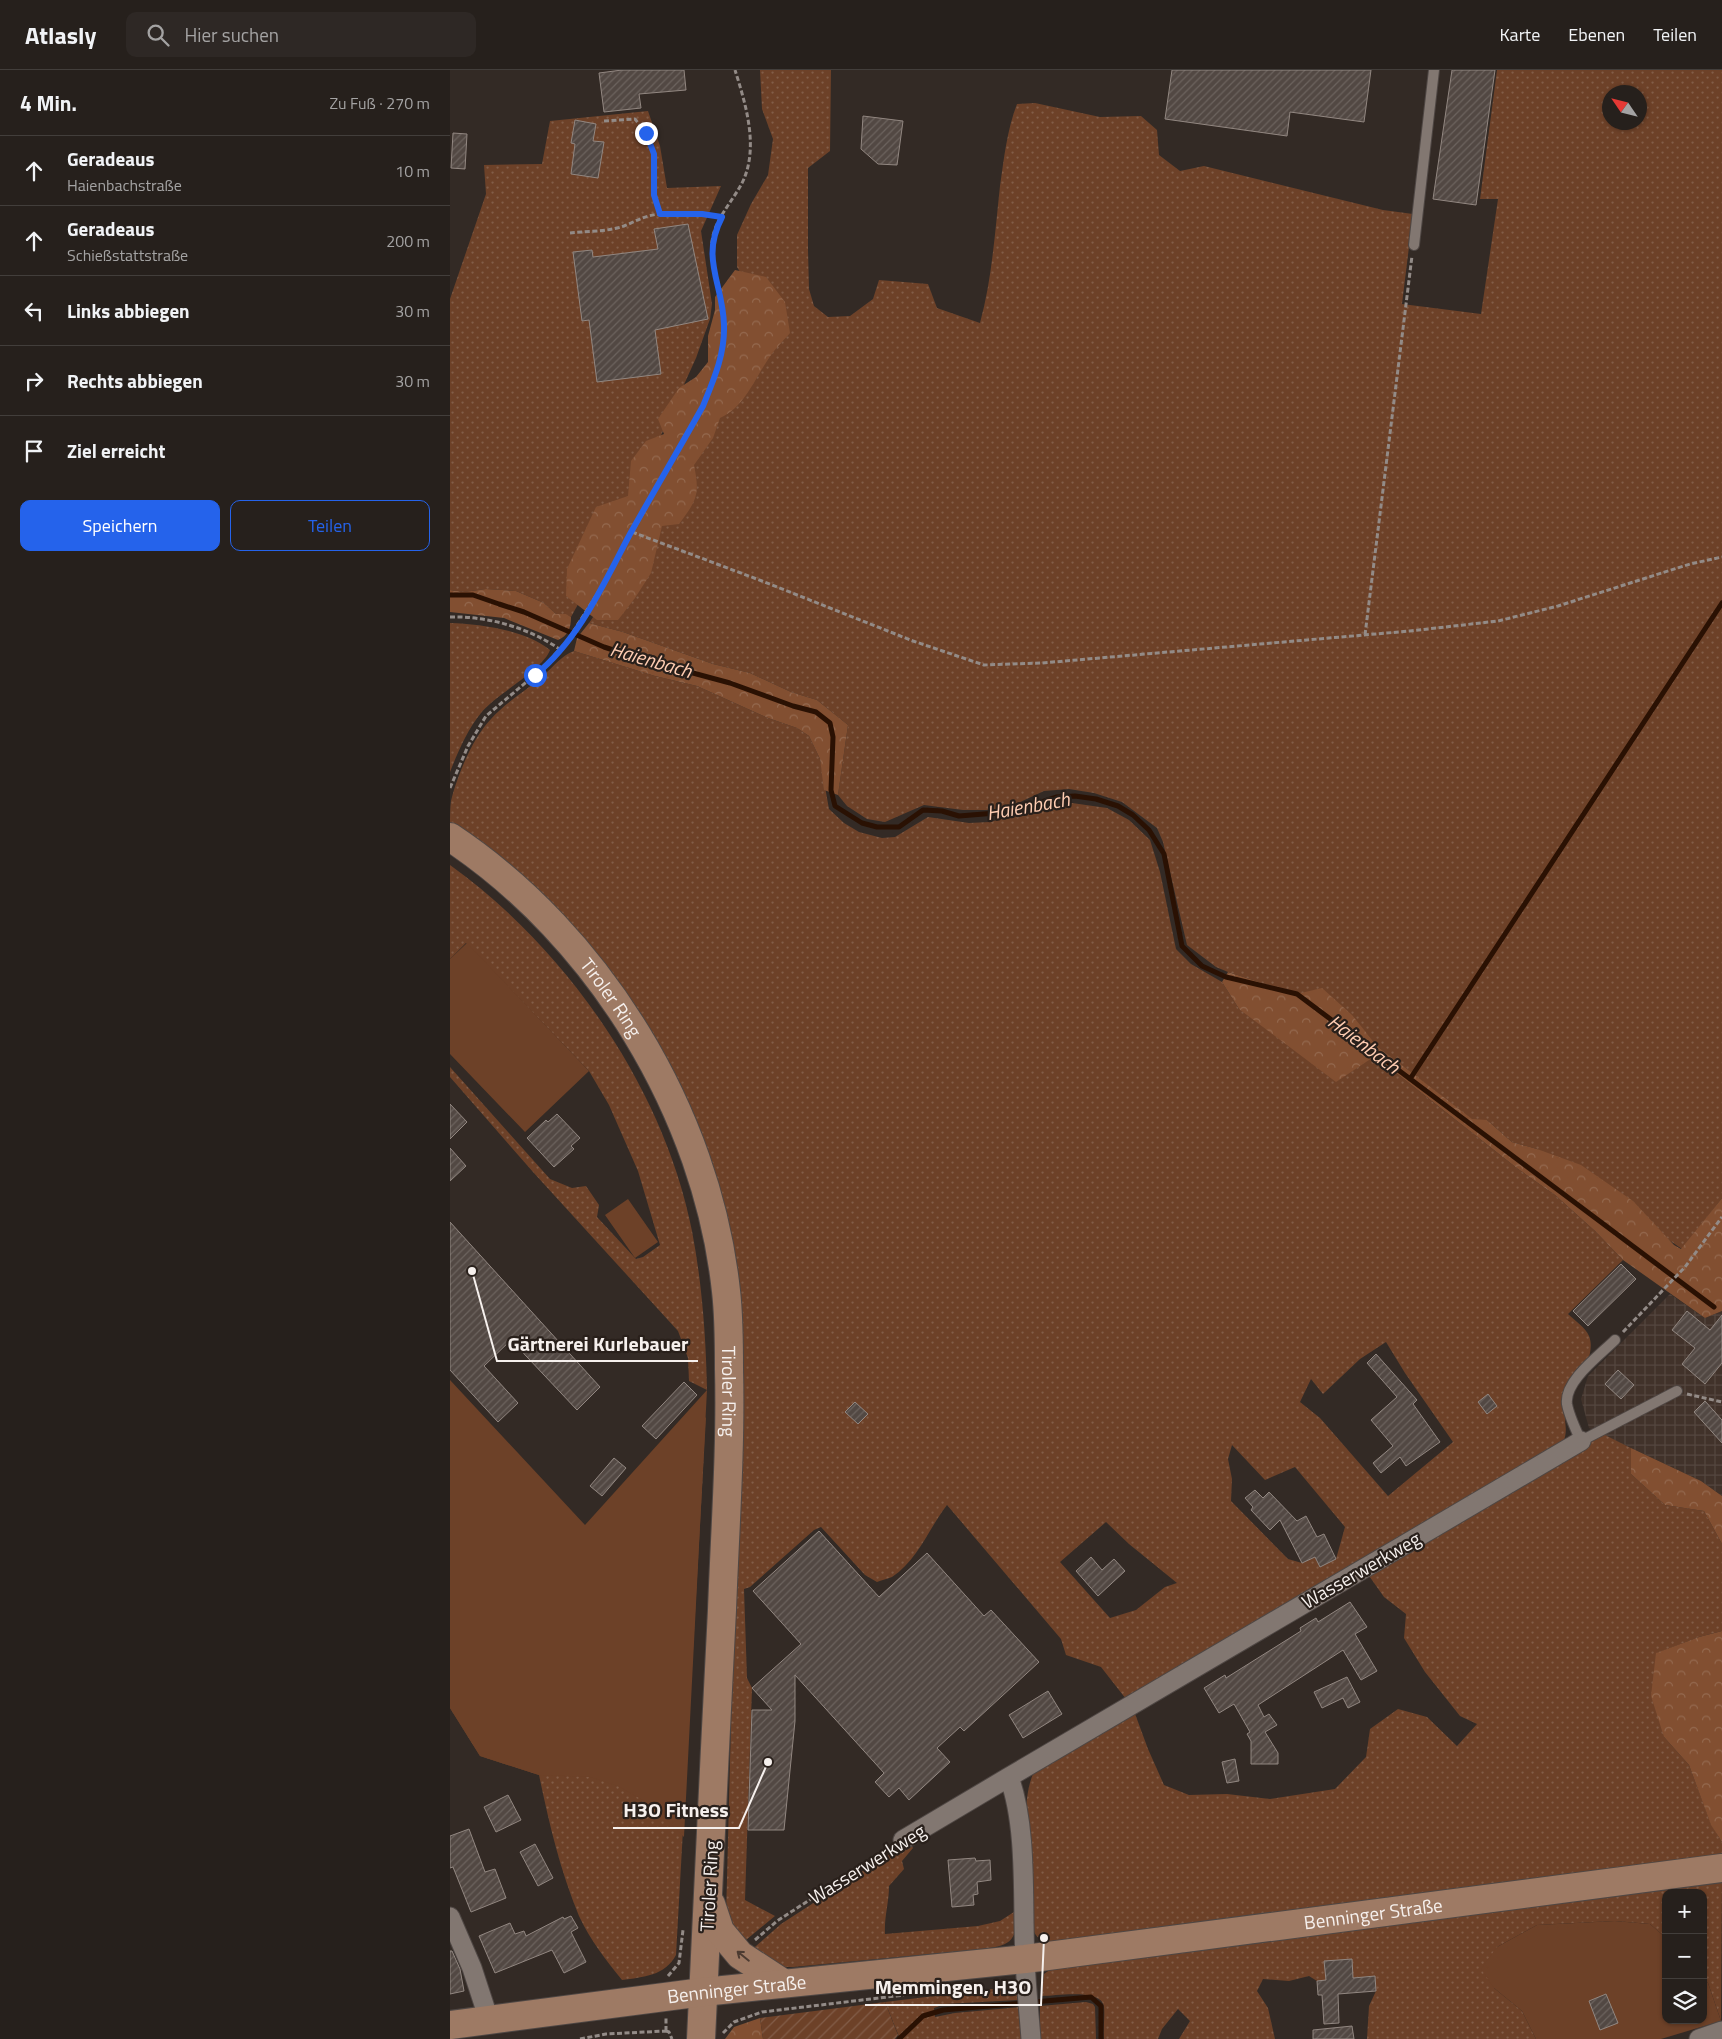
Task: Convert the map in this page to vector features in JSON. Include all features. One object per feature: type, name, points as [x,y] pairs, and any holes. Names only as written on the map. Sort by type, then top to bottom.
[{"type":"main road","name":"Tiroler Ring","points":[[450,837],[469,849],[536,908],[569,942],[616,1003],[650,1055],[687,1135],[706,1187],[726,1290],[730,1413],[701,2037]]},
{"type":"main road","name":"Benninger Straße","points":[[450,2025],[704,1992],[1025,1960],[1722,1868]]},
{"type":"main road","points":[[708,1895],[720,1931],[740,1955],[783,1984]]},
{"type":"street","name":"Wasserwerkweg","points":[[903,1840],[1580,1441]]},
{"type":"street","points":[[1009,1777],[1018,1820],[1031,2039]]},
{"type":"street","points":[[450,1917],[472,1968],[489,2020]]},
{"type":"street","points":[[1699,2039],[1722,2031]]},
{"type":"lane","points":[[1414,245],[1434,70]]},
{"type":"lane","points":[[1580,1441],[1567,1405],[1568,1391],[1574,1381],[1615,1340]]},
{"type":"lane","name":"Wasserwerkweg","points":[[1580,1441],[1677,1391]]},
{"type":"path","points":[[450,788],[468,746],[486,716],[543,668],[561,650],[579,625],[703,406],[716,375],[723,350],[724,324],[712,260],[712,242],[722,217],[742,184],[749,156],[747,114],[735,70]]},
{"type":"path","points":[[604,122],[635,119],[646,133],[654,154],[654,195],[660,214]]},
{"type":"path","points":[[570,233],[602,231],[623,226],[637,219],[660,214],[702,214],[722,217]]},
{"type":"path","points":[[1365,635],[1405,301],[1414,245]]},
{"type":"path","points":[[632,532],[913,641],[984,665],[1042,663],[1365,635],[1498,621],[1558,606],[1690,564],[1722,557]]},
{"type":"path","points":[[450,617],[484,619],[507,624],[548,641],[561,650]]},
{"type":"path","points":[[1615,1340],[1670,1284],[1722,1217]]},
{"type":"path","points":[[1677,1391],[1722,1402]]},
{"type":"path","name":"Wasserwerkweg","points":[[740,1955],[777,1921],[903,1840]]},
{"type":"path","points":[[668,1974],[679,1963],[683,1928]]},
{"type":"path","points":[[701,2037],[722,2034],[734,2022],[762,2012],[909,1994]]},
{"type":"path","points":[[580,2039],[606,2034],[666,2031],[669,2032],[672,2039]]},
{"type":"shaded area","points":[[760,70],[831,70],[830,151],[808,168],[809,289],[814,306],[828,317],[850,316],[873,299],[879,280],[928,284],[937,308],[980,323],[990,272],[1000,186],[1011,124],[1017,104],[1035,103],[1100,117],[1141,116],[1157,130],[1159,155],[1180,171],[1204,166],[1383,210],[1413,214],[1402,304],[1481,314],[1498,199],[1480,199],[1497,70],[1722,70],[1722,1198],[1682,1249],[1537,1149],[1512,1142],[1487,1120],[1472,1120],[1377,1046],[1367,1034],[1297,994],[1216,967],[1187,945],[1163,842],[1157,828],[1122,802],[1094,793],[1069,789],[1044,791],[1016,804],[992,810],[963,810],[924,805],[885,822],[867,819],[847,806],[838,795],[848,725],[817,700],[791,692],[750,673],[713,664],[623,632],[589,623],[616,583],[668,488],[778,335],[737,267],[737,235],[751,204],[768,175],[773,139],[762,109]]},
{"type":"shaded area","points":[[648,111],[660,146],[667,188],[721,186],[701,231],[712,304],[710,319],[696,358],[616,535],[571,617],[565,614],[556,614],[544,603],[516,591],[486,589],[464,592],[450,590],[450,299],[486,194],[484,165],[542,164],[550,121]]},
{"type":"shaded area","points":[[450,623],[502,629],[528,637],[550,650],[538,666],[488,705],[481,713],[467,734],[450,772]]},
{"type":"shaded area","points":[[574,651],[655,676],[697,686],[768,718],[797,728],[809,736],[820,759],[829,809],[844,823],[859,832],[882,838],[895,837],[928,817],[969,823],[990,822],[1046,806],[1072,803],[1107,808],[1129,820],[1150,840],[1160,872],[1176,949],[1191,964],[1222,982],[1239,1009],[1372,1058],[1400,1076],[1518,1169],[1555,1195],[1595,1231],[1623,1260],[1568,1314],[1585,1330],[1591,1345],[1587,1364],[1566,1413],[1566,1433],[1563,1443],[1126,1699],[1101,1667],[1066,1655],[1061,1639],[947,1505],[909,1562],[892,1577],[877,1582],[865,1575],[821,1527],[814,1530],[750,1587],[744,1589],[747,1678],[752,1688],[745,1900],[775,1916],[740,1945],[726,1913],[734,1605],[742,1397],[675,1081],[450,824],[451,801],[457,780],[466,757],[484,727],[503,707],[569,653]],"holes":[[[1386,1342],[1453,1442],[1388,1496],[1320,1418],[1300,1402],[1311,1379],[1323,1394],[1360,1359]],[[1232,1445],[1265,1480],[1295,1467],[1345,1527],[1336,1559],[1320,1567],[1315,1557],[1302,1563],[1288,1559],[1231,1501],[1232,1479],[1228,1459]],[[1106,1522],[1129,1544],[1177,1583],[1165,1587],[1136,1610],[1110,1618],[1060,1562]]]},
{"type":"shaded area","points":[[450,865],[493,899],[533,938],[571,980],[604,1026],[634,1075],[659,1126],[678,1178],[692,1231],[703,1310],[707,1390],[689,1381],[688,1358],[678,1331],[533,1172],[450,1077],[450,1067],[550,1179],[572,1188],[586,1186],[599,1205],[597,1217],[636,1259],[643,1257],[660,1245],[638,1171],[609,1105],[589,1071],[466,943],[450,959]]},
{"type":"shaded area","points":[[467,943],[589,1071],[525,1132],[450,1054],[450,959]]},
{"type":"shaded area","points":[[628,1199],[658,1242],[635,1258],[605,1215]]},
{"type":"shaded area","points":[[1670,1294],[1705,1318],[1722,1311],[1722,1496],[1701,1481],[1589,1428],[1581,1399],[1588,1376]]},
{"type":"shaded area","points":[[450,1380],[585,1525],[707,1390],[684,1837],[653,1806],[618,1786],[590,1777],[539,1775],[480,1756],[450,1708]]},
{"type":"shaded area","points":[[706,1417],[676,1955],[660,1971],[622,1980],[593,1942],[579,1916],[556,1846],[539,1775],[480,1756],[450,1708]]},
{"type":"shaded area","points":[[1603,1434],[1631,1448],[1631,1474],[1665,1505],[1704,1511],[1722,1544],[1722,1631],[1699,1637],[1657,1653],[1664,1737],[1689,1765],[1711,1824],[1722,1842],[1722,1857],[1053,1942],[1042,1940],[1036,1935],[1032,1928],[1026,1849],[1026,1807],[1033,1774],[1134,1711],[1164,1785],[1189,1795],[1227,1794],[1270,1799],[1335,1789],[1366,1757],[1370,1729],[1398,1709],[1427,1717],[1457,1746],[1477,1724],[1460,1716],[1425,1672],[1404,1638],[1406,1614],[1384,1597],[1367,1573]]},
{"type":"shaded area","points":[[909,1841],[913,1848],[902,1861],[904,1869],[889,1886],[885,1934],[978,1926],[1000,1921],[1017,1910],[1016,1928],[1007,1943],[983,1949],[793,1967],[778,1967],[748,1953],[781,1924]]},
{"type":"shaded area","points":[[1722,1877],[1721,2021],[1707,1982],[1707,1889],[1662,1889],[1662,1934],[1650,1924],[1615,1921],[1537,1925],[1497,1947],[1494,1988],[1522,2011],[1536,2039],[1367,2039],[1369,2006],[1376,1991],[1375,1976],[1353,1978],[1352,1959],[1325,1961],[1326,1980],[1317,1981],[1309,1976],[1289,1981],[1263,1979],[1257,1991],[1268,2008],[1275,2039],[1179,2039],[1190,2021],[1178,2009],[1162,2029],[1158,2039],[1104,2039],[1104,2007],[1101,2001],[1095,1997],[1078,1994],[1042,1996],[1044,1974],[1051,1969]]},
{"type":"shaded area","points":[[1615,1921],[1650,1924],[1662,1934],[1662,2024],[1707,2024],[1707,1982],[1721,2021],[1661,2039],[1536,2039],[1522,2011],[1494,1988],[1481,1969],[1497,1947],[1537,1925]]},
{"type":"shaded area","points":[[1009,1987],[1014,1988],[1018,1995],[1018,2000],[945,2004],[934,2008],[935,2017],[955,2013],[1020,2007],[1022,2039],[900,2039],[885,2002]]},
{"type":"shaded area","points":[[885,2002],[898,2035],[895,2039],[763,2039],[760,2018]]},
{"type":"shaded area","points":[[1086,2002],[1093,2004],[1095,2007],[1096,2039],[1040,2039],[1040,2006]]},
{"type":"green space","points":[[735,270],[766,277],[785,302],[790,333],[769,357],[742,401],[720,418],[713,438],[694,465],[697,484],[696,497],[679,524],[662,526],[651,573],[635,598],[618,620],[597,620],[566,596],[567,569],[596,507],[628,496],[631,461],[646,441],[664,434],[658,419],[679,388],[696,377],[708,362],[708,336],[715,310],[715,297]]},
{"type":"green space","points":[[486,589],[516,591],[544,603],[556,614],[566,614],[571,617],[568,631],[558,640],[504,618],[450,612],[450,590],[464,592]]},
{"type":"green space","points":[[589,623],[623,632],[713,664],[750,673],[791,692],[817,700],[848,725],[838,795],[824,790],[820,759],[809,736],[797,728],[768,718],[697,686],[655,676],[574,651],[577,638]]},
{"type":"green space","points":[[1228,972],[1297,994],[1322,988],[1352,1015],[1377,1046],[1472,1119],[1487,1120],[1512,1142],[1581,1165],[1633,1201],[1674,1245],[1681,1249],[1722,1198],[1722,1311],[1705,1318],[1623,1260],[1595,1231],[1555,1195],[1518,1169],[1400,1076],[1372,1058],[1336,1082],[1239,1009],[1222,982]]},
{"type":"green space","points":[[1631,1448],[1701,1481],[1722,1496],[1722,1544],[1704,1511],[1665,1505],[1631,1474]]},
{"type":"green space","points":[[1722,1631],[1722,1842],[1711,1825],[1689,1765],[1664,1737],[1651,1696],[1656,1653],[1699,1637]]},
{"type":"green space","points":[[760,2018],[763,2039],[725,2039],[734,2027]]},
{"type":"building","points":[[622,70],[684,70],[686,90],[639,94],[641,108],[604,112],[599,73]]},
{"type":"building","points":[[1172,70],[1371,70],[1364,122],[1290,112],[1287,136],[1165,119]]},
{"type":"building","points":[[1452,70],[1495,70],[1476,205],[1433,199]]},
{"type":"building","points":[[863,116],[903,121],[897,165],[878,164],[861,149]]},
{"type":"building","points":[[575,120],[596,124],[593,141],[604,142],[598,178],[571,174],[575,144],[571,143]]},
{"type":"building","points":[[453,133],[467,134],[465,169],[451,168]]},
{"type":"building","points":[[688,224],[708,319],[655,330],[661,374],[597,382],[589,320],[582,321],[573,252],[592,250],[593,257],[658,249],[654,229]]},
{"type":"building","points":[[450,1104],[467,1122],[450,1139]]},
{"type":"building","points":[[557,1114],[580,1138],[571,1146],[574,1149],[554,1167],[527,1138],[546,1120],[548,1122]]},
{"type":"building","points":[[450,1148],[466,1166],[450,1181]]},
{"type":"building","points":[[450,1222],[600,1387],[577,1410],[511,1340],[484,1366],[518,1403],[498,1422],[450,1370]]},
{"type":"building","points":[[1621,1264],[1636,1279],[1588,1326],[1573,1311]]},
{"type":"building","points":[[1687,1311],[1710,1330],[1722,1315],[1722,1363],[1705,1384],[1682,1364],[1695,1348],[1672,1330]]},
{"type":"building","points":[[1376,1354],[1417,1400],[1413,1404],[1440,1442],[1406,1466],[1400,1457],[1381,1473],[1373,1463],[1393,1446],[1371,1420],[1397,1397],[1367,1363]]},
{"type":"building","points":[[1618,1370],[1634,1385],[1621,1399],[1605,1384]]},
{"type":"building","points":[[684,1382],[697,1395],[656,1439],[642,1426]]},
{"type":"building","points":[[1488,1394],[1497,1406],[1487,1414],[1478,1402]]},
{"type":"building","points":[[1705,1401],[1722,1420],[1722,1443],[1694,1412]]},
{"type":"building","points":[[855,1402],[868,1414],[858,1424],[845,1412]]},
{"type":"building","points":[[614,1458],[626,1468],[602,1496],[590,1486]]},
{"type":"building","points":[[1255,1490],[1263,1498],[1269,1492],[1297,1521],[1306,1516],[1317,1537],[1324,1534],[1336,1559],[1320,1567],[1315,1557],[1302,1563],[1280,1520],[1270,1530],[1251,1510],[1253,1507],[1245,1498]]},
{"type":"building","points":[[819,1531],[879,1597],[927,1553],[984,1616],[991,1610],[1039,1662],[964,1731],[960,1727],[937,1748],[950,1762],[909,1800],[899,1788],[889,1797],[875,1782],[884,1773],[795,1675],[795,1721],[784,1830],[748,1830],[752,1710],[772,1710],[752,1688],[801,1644],[753,1591]]},
{"type":"building","points":[[1091,1557],[1102,1570],[1114,1559],[1125,1571],[1098,1596],[1076,1571]]},
{"type":"building","points":[[1350,1602],[1367,1627],[1355,1634],[1377,1671],[1361,1680],[1343,1650],[1258,1705],[1264,1717],[1269,1714],[1277,1725],[1265,1732],[1278,1753],[1278,1764],[1251,1764],[1251,1741],[1247,1734],[1250,1732],[1234,1704],[1219,1713],[1204,1688],[1225,1675],[1226,1678],[1301,1631],[1300,1628],[1316,1618],[1318,1622]]},
{"type":"building","points":[[1347,1677],[1360,1702],[1348,1708],[1343,1698],[1322,1708],[1314,1692]]},
{"type":"building","points":[[1048,1691],[1062,1714],[1023,1738],[1009,1715]]},
{"type":"building","points":[[1235,1759],[1239,1781],[1227,1783],[1222,1762]]},
{"type":"building","points":[[508,1795],[521,1820],[496,1832],[484,1807]]},
{"type":"building","points":[[469,1829],[485,1872],[495,1869],[506,1898],[471,1912],[453,1867],[450,1868],[450,1836]]},
{"type":"building","points":[[535,1844],[553,1878],[538,1886],[520,1852]]},
{"type":"building","points":[[975,1858],[976,1861],[990,1860],[991,1880],[977,1882],[978,1894],[973,1895],[974,1905],[952,1907],[948,1860]]},
{"type":"building","points":[[571,1916],[578,1928],[571,1932],[586,1962],[564,1973],[552,1950],[495,1973],[479,1936],[510,1923],[515,1934],[524,1931],[526,1936],[563,1917],[564,1919]]},
{"type":"building","points":[[450,1951],[452,1951],[460,1969],[464,1991],[450,1994]]},
{"type":"building","points":[[1352,1959],[1353,1978],[1375,1976],[1376,1991],[1338,1994],[1339,2023],[1324,2024],[1322,1995],[1318,1995],[1317,1981],[1326,1980],[1324,1961]]},
{"type":"building","points":[[1606,1994],[1618,2023],[1600,2030],[1589,2001]]},
{"type":"building","points":[[1352,2026],[1354,2039],[1313,2039],[1313,2030]]},
{"type":"waterway","name":"Haienbach","points":[[450,595],[473,595],[524,612],[604,647],[730,683],[793,706],[816,712],[830,723],[833,737],[831,790],[835,806],[862,823],[877,827],[899,827],[923,810],[942,811],[959,816],[996,813],[1020,809],[1057,797],[1075,796],[1096,799],[1118,806],[1133,815],[1149,830],[1164,854],[1182,946],[1202,966],[1226,977],[1297,994],[1714,1307]]},
{"type":"waterway","points":[[1410,1079],[1722,603]]},
{"type":"waterway","points":[[899,2039],[923,2016],[943,2010],[1091,1997],[1101,2006],[1101,2039]]},
{"type":"place","name":"Gärtnerei Kurlebauer","points":[[472,1271]]},
{"type":"place","name":"H3O Fitness","points":[[768,1762]]},
{"type":"place","name":"Memmingen, H3O","points":[[1044,1938]]},
{"type":"route","points":[[535,675],[561,650],[604,583],[703,406],[716,375],[723,350],[724,324],[712,260],[712,242],[722,217],[702,214],[660,214],[654,195],[654,154],[646,133]]}]
